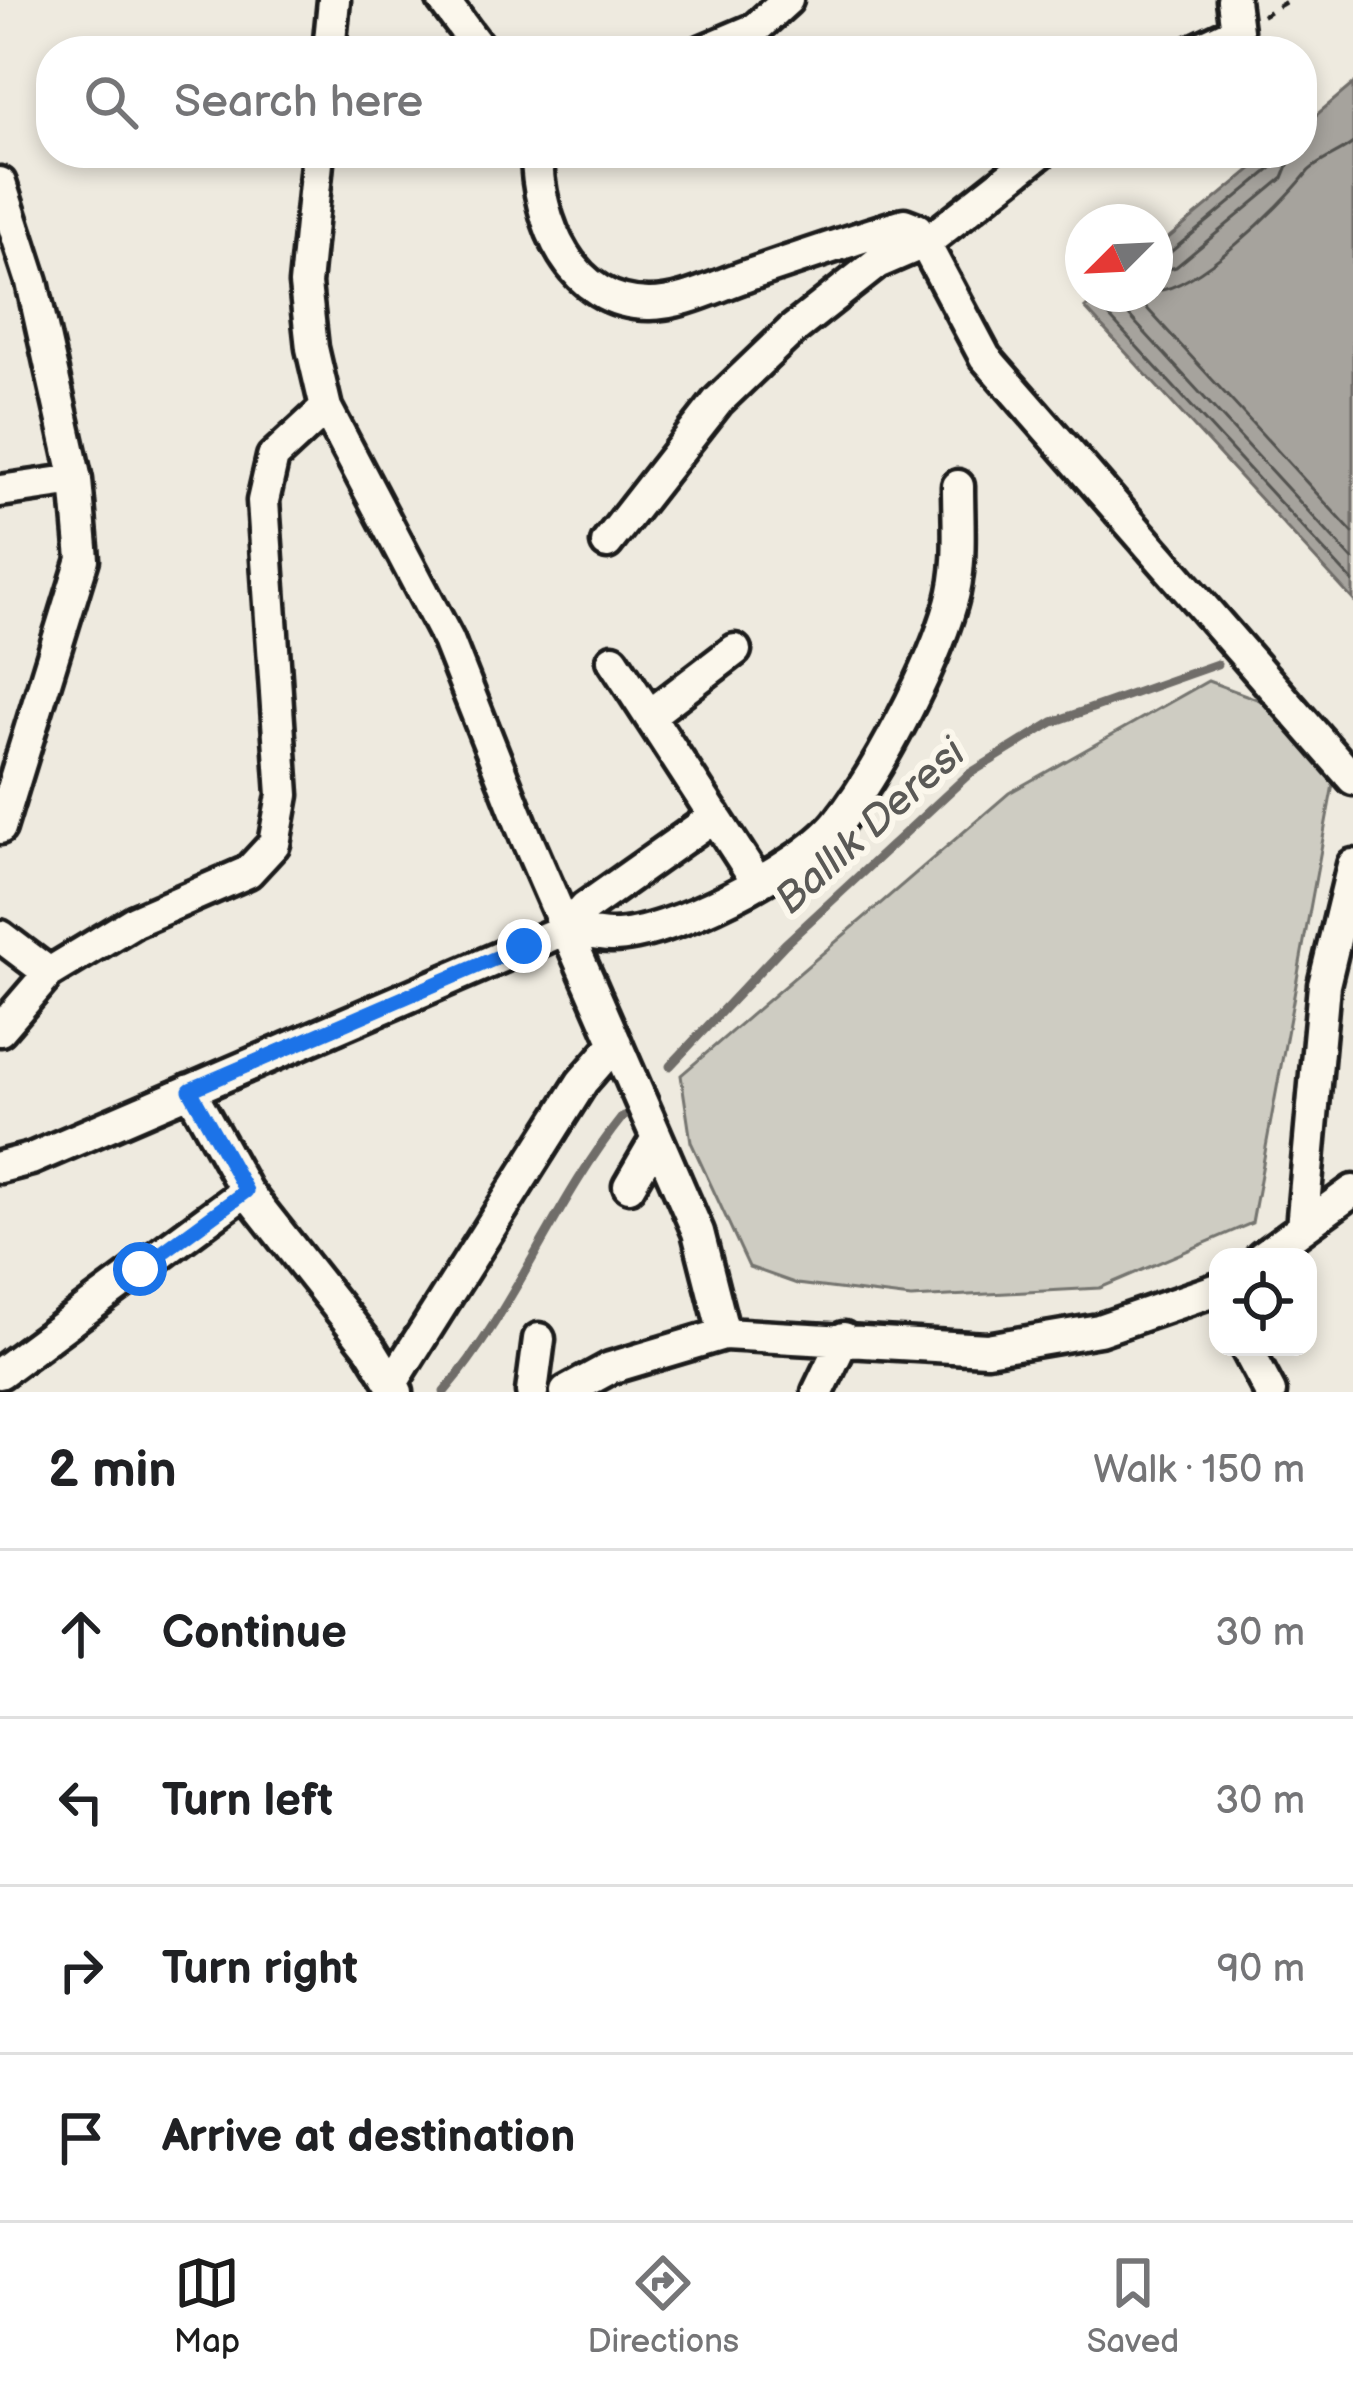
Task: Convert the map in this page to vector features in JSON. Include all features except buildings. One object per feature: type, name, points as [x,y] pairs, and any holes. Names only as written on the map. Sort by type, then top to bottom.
[{"type":"street","points":[[330,36],[334,0]]},
{"type":"street","points":[[442,0],[470,36]]},
{"type":"street","points":[[737,36],[755,28],[788,0]]},
{"type":"street","points":[[1226,36],[1237,31],[1233,0]]},
{"type":"street","points":[[317,168],[305,284],[311,348],[326,408],[448,640],[698,1232],[724,1334]]},
{"type":"street","points":[[537,168],[537,196],[569,264],[595,289],[622,300],[651,304],[679,299],[904,224],[928,241],[959,316],[985,357],[1353,779]]},
{"type":"street","points":[[607,543],[718,401],[791,331],[877,263],[928,241],[1021,168]]},
{"type":"street","points":[[0,183],[32,282],[76,480],[83,559],[9,766],[0,828]]},
{"type":"street","points":[[0,1030],[49,973],[135,921],[248,872],[274,844],[283,795],[263,501],[274,457],[326,408]]},
{"type":"street","points":[[0,491],[76,480]]},
{"type":"street","points":[[566,928],[614,936],[693,913],[758,883],[837,824],[905,712],[951,604],[958,562],[958,486]]},
{"type":"street","points":[[650,715],[735,650]]},
{"type":"street","points":[[613,659],[758,883]]},
{"type":"street","points":[[0,1167],[566,928],[585,908],[715,816]]},
{"type":"street","points":[[1302,1228],[1324,985],[1353,865]]},
{"type":"street","points":[[0,936],[49,973]]},
{"type":"street","points":[[190,1090],[246,1191],[394,1388],[582,1082],[616,1043]]},
{"type":"street","points":[[629,1186],[657,1138]]},
{"type":"street","points":[[0,1373],[246,1191]]},
{"type":"street","points":[[1274,1248],[1353,1191]]},
{"type":"street","points":[[566,1392],[610,1368],[724,1334],[987,1348],[1099,1330],[1209,1294]]},
{"type":"street","points":[[818,1392],[844,1338]]},
{"type":"street","points":[[532,1392],[539,1339]]},
{"type":"street","points":[[1251,1356],[1270,1392]]},
{"type":"shaded area","points":[[1208,681],[1276,706],[1334,779],[1252,1223],[1100,1288],[911,1298],[797,1284],[749,1267],[691,1142],[681,1075],[1009,793]]},
{"type":"water","points":[[1353,84],[1353,600],[1089,312],[1173,312],[1173,234],[1253,168],[1317,168],[1317,114]]},
{"type":"waterway","name":"Ballık Deresi","points":[[670,1066],[785,944],[969,774],[1053,722],[1217,664]]},
{"type":"waterway","name":"Ballık Deresi","points":[[444,1392],[493,1326],[576,1184],[623,1116]]},
{"type":"route","points":[[140,1269],[246,1191],[190,1090],[524,946]]}]
